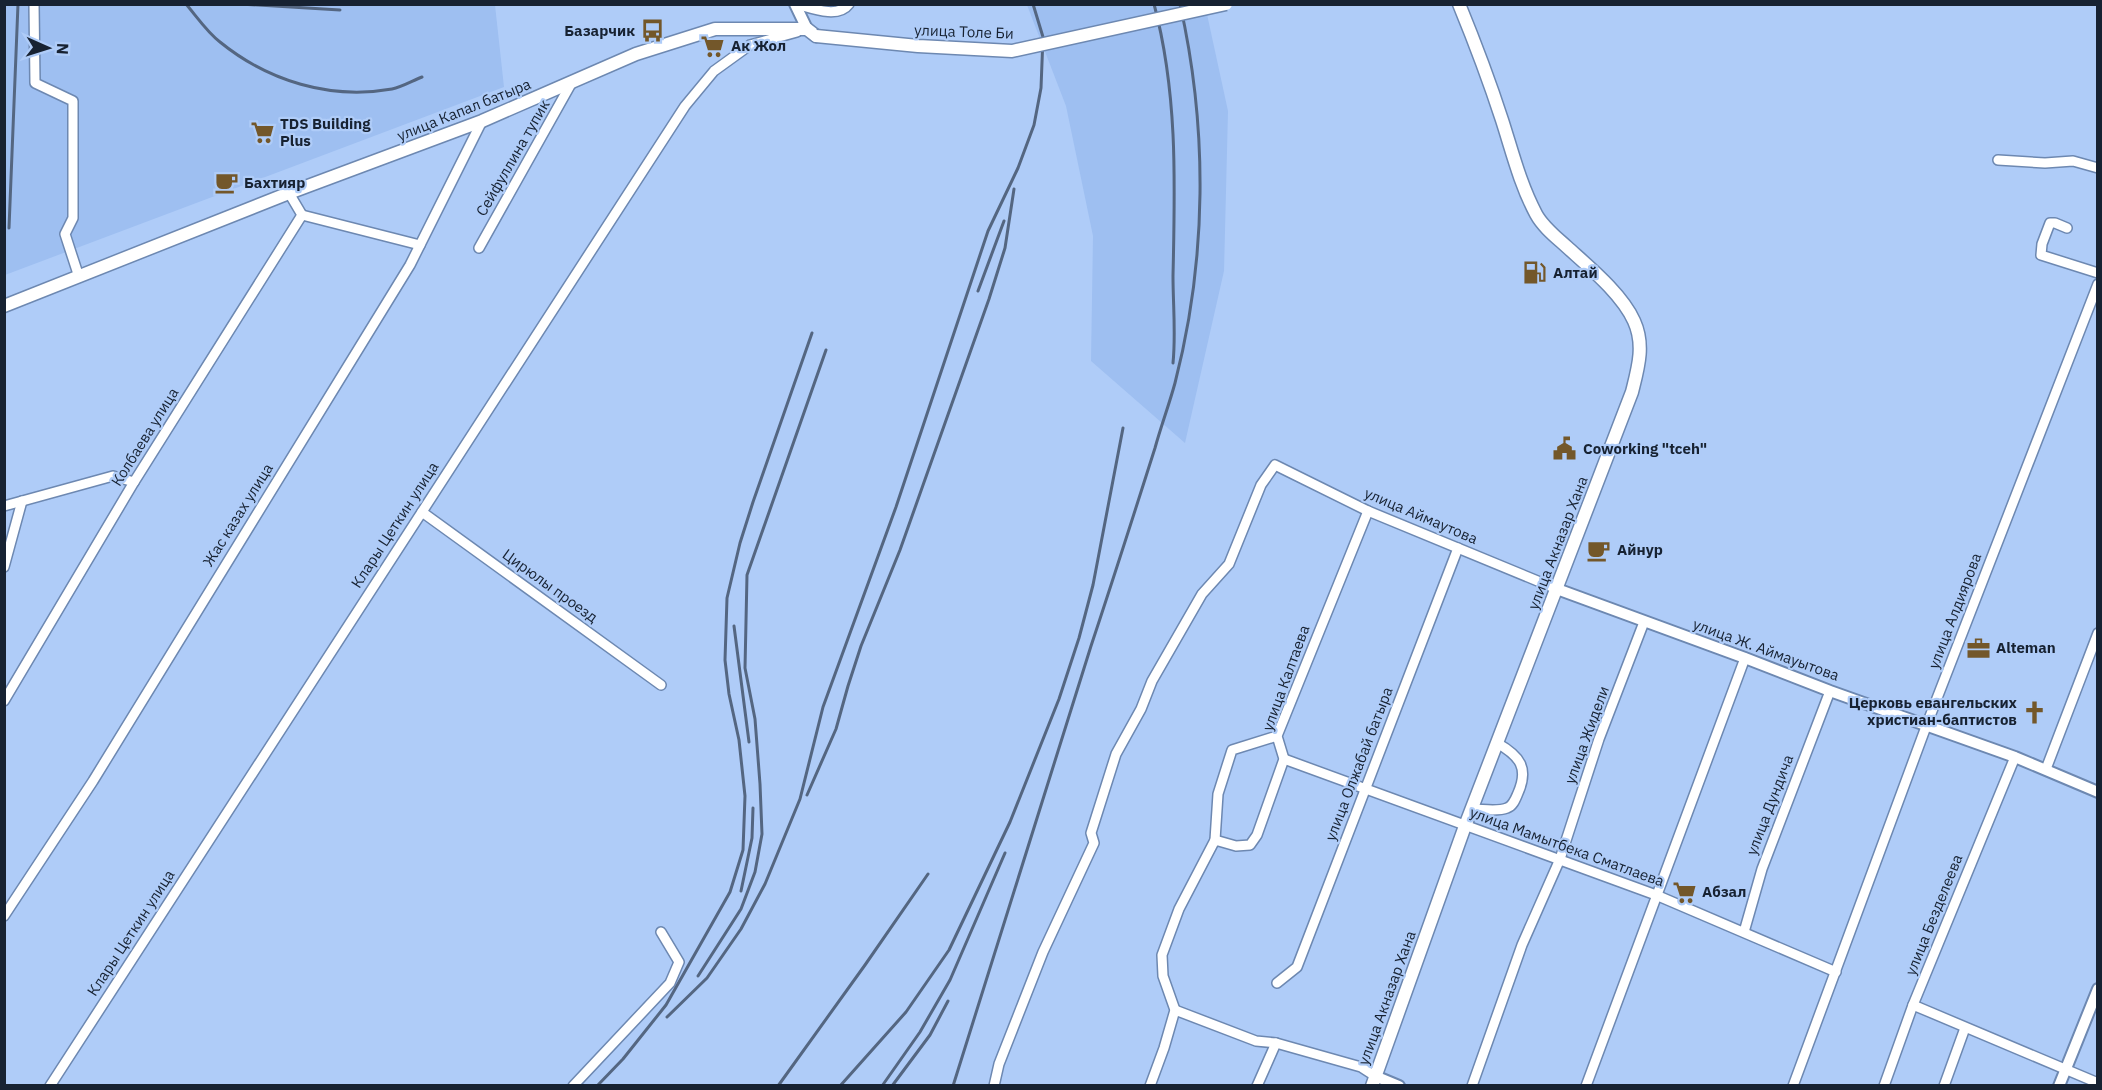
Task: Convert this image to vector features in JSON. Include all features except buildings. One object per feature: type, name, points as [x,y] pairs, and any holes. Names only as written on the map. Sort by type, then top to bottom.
[{"type":"main road","name":"улица Толе Би","points":[[811,33],[918,46],[1012,51],[1226,4]]},
{"type":"main road","points":[[1449,4],[1465,17]]},
{"type":"main road","name":"улица Акназар Хана","points":[[1373,1081],[1465,826],[1632,392],[1640,359],[1640,340],[1634,321],[1624,304],[1589,267],[1549,231],[1537,216],[1523,187],[1481,56],[1459,4]]},
{"type":"main road","name":"улица Капал батыра","points":[[4,306],[289,193],[482,121],[636,54],[716,29],[811,33]]},
{"type":"street","points":[[34,4],[35,83],[73,101],[73,219],[65,234],[78,277]]},
{"type":"street","points":[[796,4],[826,11],[846,9],[849,4]]},
{"type":"street","points":[[796,4],[811,33]]},
{"type":"street","name":"Клары Цеткин улица","points":[[50,1086],[685,106],[714,71],[750,45],[811,33]]},
{"type":"street","name":"Сейфуллина тупик","points":[[479,248],[572,81]]},
{"type":"street","name":"Жас казах улица","points":[[4,916],[93,781],[410,265],[482,121]]},
{"type":"street","points":[[1998,160],[2045,163],[2073,160],[2097,168]]},
{"type":"street","points":[[289,193],[302,214],[420,245]]},
{"type":"street","name":"Колбаева улица","points":[[4,701],[134,482],[302,214]]},
{"type":"street","points":[[2067,228],[2050,223],[2042,244],[2041,255],[2097,273]]},
{"type":"street","name":"улица Алдиярова","points":[[1793,1086],[1927,724],[2097,284]]},
{"type":"street","name":"улица Аймаутова","points":[[994,1086],[999,1064],[1043,952],[1094,843],[1091,833],[1116,754],[1141,709],[1152,681],[1202,594],[1229,564],[1261,485],[1275,465],[1368,511],[1557,589]]},
{"type":"street","points":[[4,506],[113,476],[134,482]]},
{"type":"street","points":[[4,567],[22,501]]},
{"type":"street","name":"улица Калтаева","points":[[1284,759],[1277,736],[1368,511]]},
{"type":"street","name":"Цирюлы проезд","points":[[422,512],[661,685]]},
{"type":"street","name":"улица Олжабай батыра","points":[[1277,983],[1297,968],[1458,548]]},
{"type":"street","name":"улица Ж. Аймауытова","points":[[1557,589],[2015,757],[2097,792]]},
{"type":"street","name":"улица Жидели","points":[[1472,1086],[1522,945],[1560,859],[1599,739],[1644,622]]},
{"type":"street","points":[[2046,769],[2097,633]]},
{"type":"street","points":[[1586,1086],[1746,658]]},
{"type":"street","name":"улица Дундича","points":[[1744,932],[1762,869],[1830,691]]},
{"type":"street","points":[[1150,1086],[1175,1010],[1163,976],[1162,955],[1179,909],[1215,840],[1218,794],[1232,750],[1277,736]]},
{"type":"street","points":[[1473,809],[1508,808],[1514,803],[1523,781],[1523,769],[1517,758],[1497,743]]},
{"type":"street","name":"улица Безделеева","points":[[1884,1086],[1913,1005],[2015,757]]},
{"type":"street","points":[[1215,840],[1236,846],[1250,845],[1257,835],[1284,759]]},
{"type":"street","name":"улица Мамытбека Сматлаева","points":[[1284,759],[1656,895],[1836,972]]},
{"type":"street","points":[[573,1086],[670,983],[679,962],[661,932]]},
{"type":"street","points":[[2059,1086],[2097,989]]},
{"type":"street","points":[[1913,1005],[2097,1083]]},
{"type":"street","points":[[1175,1010],[1256,1041],[1276,1043],[1361,1067],[1373,1081],[1400,1086]]},
{"type":"street","points":[[1944,1086],[1965,1028]]},
{"type":"street","points":[[1257,1086],[1276,1043]]},
{"type":"shaded area","points":[[5,5],[495,5],[504,87],[5,275]]},
{"type":"shaded area","points":[[1027,5],[1205,5],[1228,111],[1224,271],[1185,443],[1091,361],[1093,236],[1066,106]]},
{"type":"railway","points":[[9,228],[18,4]]},
{"type":"railway","points":[[186,4],[211,34],[239,56],[279,77],[301,84],[346,92],[369,92],[396,88],[422,77]]},
{"type":"railway","points":[[240,4],[340,10]]},
{"type":"railway","points":[[667,1017],[707,978],[741,929],[765,884],[800,799],[823,707],[896,507],[988,231],[1018,168],[1034,125],[1041,88],[1043,37],[1033,4]]},
{"type":"railway","points":[[1154,4],[1167,72],[1173,140],[1173,363]]},
{"type":"railway","points":[[953,1086],[1175,383],[1186,336],[1198,242],[1200,194],[1196,99],[1180,4]]},
{"type":"railway","points":[[807,795],[836,729],[861,646],[900,550],[989,299],[1005,248],[1014,189]]},
{"type":"railway","points":[[978,291],[1004,221]]},
{"type":"railway","points":[[597,1086],[623,1059],[666,1005],[730,892],[743,850],[745,796],[739,740],[729,694],[725,660],[727,598],[740,543],[753,502],[812,333]]},
{"type":"railway","points":[[698,976],[741,909],[755,872],[762,834],[755,719],[745,668],[747,575],[826,350]]},
{"type":"railway","points":[[840,1086],[906,1012],[949,950],[1010,822],[1059,699],[1079,638],[1093,585],[1123,428]]},
{"type":"railway","points":[[734,626],[749,742]]},
{"type":"railway","points":[[741,891],[752,838],[753,808]]},
{"type":"railway","points":[[882,1086],[920,1032],[950,980],[1005,853]]},
{"type":"railway","points":[[778,1086],[928,874]]},
{"type":"railway","points":[[892,1086],[930,1035],[948,1001]]},
{"type":"place","name":"Базарчик","points":[[653,31]]},
{"type":"place","name":"Ак Жол","points":[[713,46]]},
{"type":"place","name":"TDS Building Plus","points":[[262,133]]},
{"type":"place","name":"Бахтияр","points":[[226,183]]},
{"type":"place","name":"Алтай","points":[[1535,273]]},
{"type":"place","name":"Coworking \"tceh\"","points":[[1565,449]]},
{"type":"place","name":"Айнур","points":[[1599,550]]},
{"type":"place","name":"Alteman","points":[[1978,648]]},
{"type":"place","name":"Церковь евангельских христиан-баптистов","points":[[2035,712]]},
{"type":"place","name":"Абзал","points":[[1684,892]]}]
